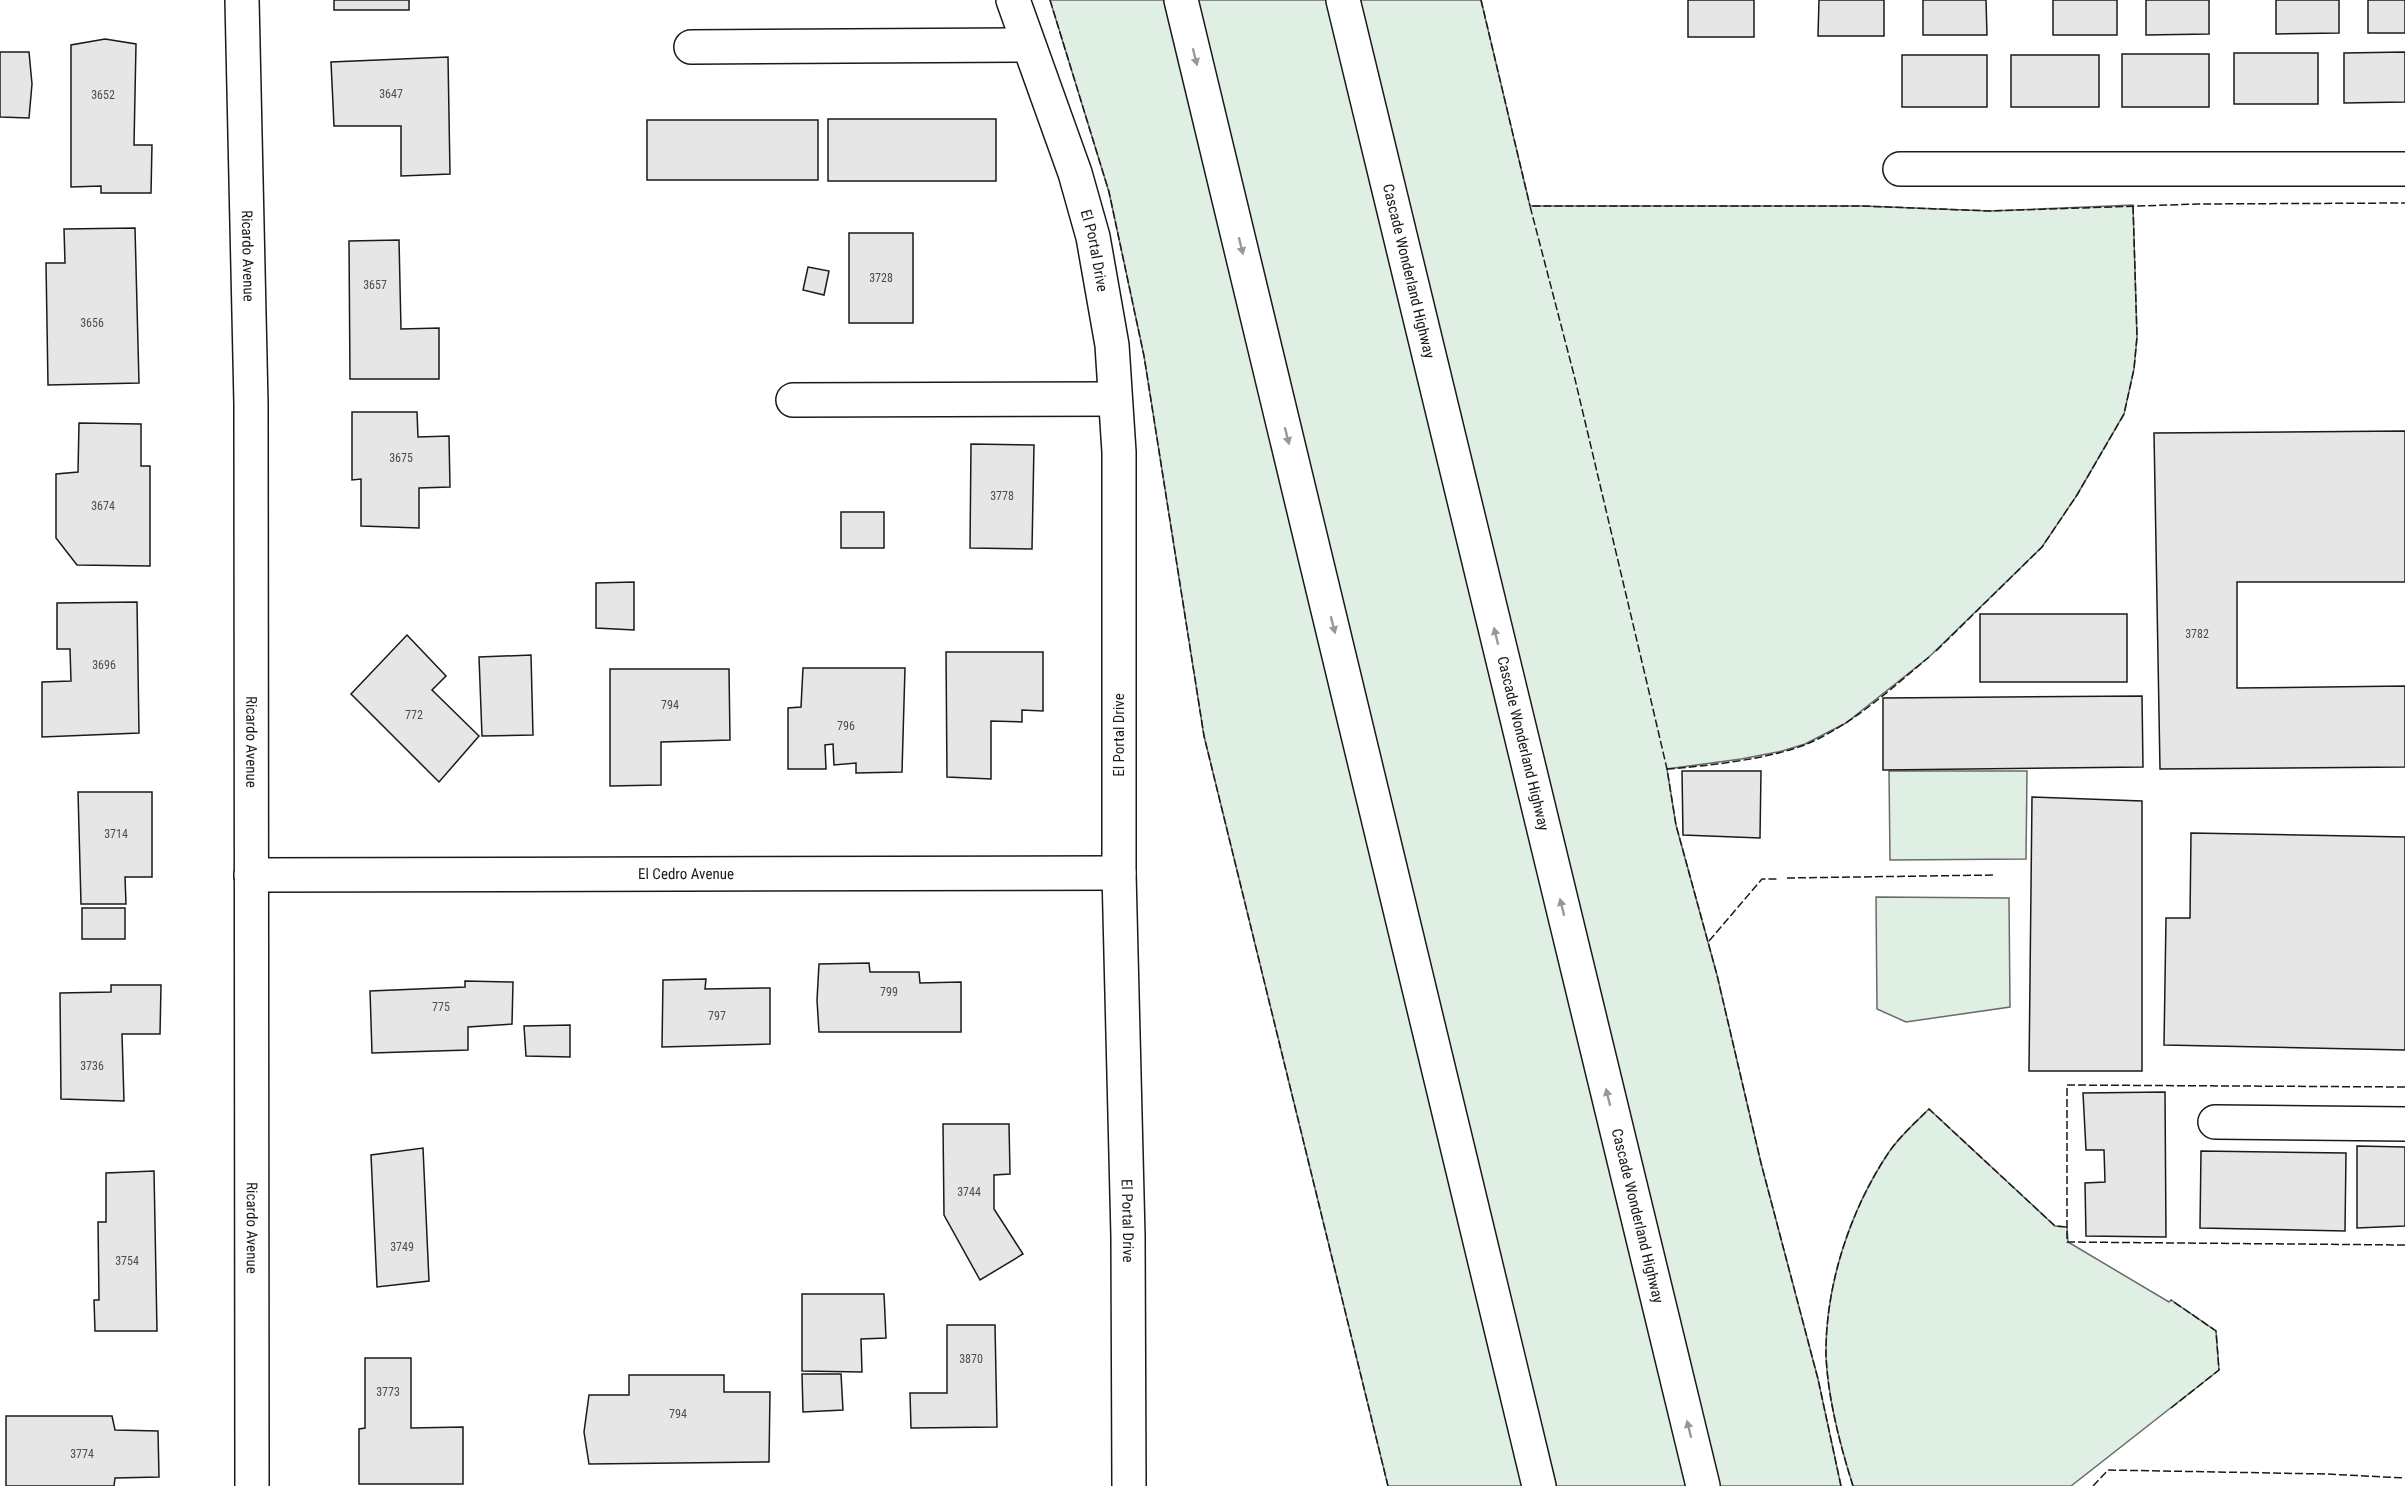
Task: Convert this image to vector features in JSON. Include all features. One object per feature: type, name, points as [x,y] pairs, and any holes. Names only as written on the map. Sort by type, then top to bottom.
[{"type":"main road","name":"Ricardo Avenue","points":[[242,0],[251,404],[252,1486]]},
{"type":"main road","name":"El Portal Drive","points":[[1013,0],[1075,173],[1093,237],[1112,345],[1119,452],[1119,873],[1128,1236],[1129,1486]]},
{"type":"main road","points":[[1181,0],[1539,1486]]},
{"type":"main road","name":"Cascade Wonderland Highway","points":[[1342,0],[1702,1486]]},
{"type":"main road","points":[[691,47],[1028,45]]},
{"type":"main road","points":[[1900,170],[2405,170]]},
{"type":"main road","points":[[793,400],[1115,399]]},
{"type":"main road","name":"El Cedro Avenue","points":[[251,875],[1119,873]]},
{"type":"main road","points":[[2215,1122],[2405,1124]]},
{"type":"green space","points":[[1050,0],[1481,0],[1530,206],[1863,206],[1990,211],[2133,205],[2137,337],[2134,369],[2124,414],[2077,495],[2042,547],[1929,657],[1846,723],[1805,744],[1782,751],[1667,769],[1676,825],[1717,975],[1761,1163],[1818,1379],[1841,1486],[1388,1486],[1204,736],[1144,356],[1109,192]]},
{"type":"green space","points":[[1889,771],[2027,771],[2026,859],[1890,860]]},
{"type":"green space","points":[[1876,897],[2009,898],[2010,1007],[1906,1022],[1877,1009]]},
{"type":"green space","points":[[1929,1109],[2055,1226],[2067,1227],[2068,1242],[2169,1302],[2171,1300],[2216,1331],[2219,1370],[2071,1486],[1853,1486],[1835,1422],[1827,1372],[1827,1330],[1835,1276],[1852,1224],[1875,1175],[1893,1146]]},
{"type":"building","points":[[334,0],[409,0],[409,10],[334,10]]},
{"type":"building","points":[[1688,0],[1754,0],[1754,37],[1688,37]]},
{"type":"building","points":[[1819,0],[1884,0],[1884,36],[1818,36]]},
{"type":"building","points":[[1923,0],[1986,0],[1987,35],[1923,35]]},
{"type":"building","points":[[2053,0],[2117,0],[2117,35],[2053,35]]},
{"type":"building","points":[[2146,0],[2209,0],[2209,34],[2146,35]]},
{"type":"building","points":[[2276,0],[2339,0],[2339,33],[2276,34]]},
{"type":"building","points":[[2368,0],[2405,0],[2405,33],[2368,33]]},
{"type":"building","points":[[105,39],[136,44],[134,145],[152,145],[151,193],[101,193],[101,186],[71,187],[71,45]]},
{"type":"building","points":[[0,52],[29,52],[32,84],[29,118],[0,117]]},
{"type":"building","points":[[2405,52],[2405,102],[2344,103],[2344,53]]},
{"type":"building","points":[[2234,53],[2318,53],[2318,104],[2234,104]]},
{"type":"building","points":[[2122,54],[2209,54],[2209,107],[2122,107]]},
{"type":"building","points":[[1902,55],[1987,55],[1987,107],[1902,107]]},
{"type":"building","points":[[2011,55],[2099,55],[2099,107],[2011,107]]},
{"type":"building","points":[[448,57],[450,174],[401,176],[401,126],[334,126],[331,62]]},
{"type":"building","points":[[828,119],[996,119],[996,181],[828,181]]},
{"type":"building","points":[[647,120],[818,120],[818,180],[647,180]]},
{"type":"building","points":[[135,228],[139,383],[48,385],[46,263],[65,263],[64,229]]},
{"type":"building","points":[[849,233],[913,233],[913,323],[849,323]]},
{"type":"building","points":[[399,240],[401,329],[439,328],[439,379],[350,379],[349,241]]},
{"type":"building","points":[[808,267],[829,271],[824,295],[803,290]]},
{"type":"building","points":[[352,412],[417,412],[418,437],[449,436],[450,487],[419,488],[419,528],[361,526],[361,479],[352,480]]},
{"type":"building","points":[[79,423],[141,424],[141,466],[150,466],[150,566],[77,565],[56,538],[56,474],[78,472]]},
{"type":"building","points":[[2405,431],[2405,582],[2237,582],[2237,688],[2405,686],[2405,767],[2160,769],[2154,433]]},
{"type":"building","points":[[971,444],[1034,445],[1032,549],[970,548]]},
{"type":"building","points":[[841,512],[884,512],[884,548],[841,548]]},
{"type":"building","points":[[634,582],[634,630],[596,628],[596,583]]},
{"type":"building","points":[[137,602],[139,733],[42,737],[42,682],[71,681],[70,649],[57,649],[57,603]]},
{"type":"building","points":[[1980,614],[2127,614],[2127,682],[1980,682]]},
{"type":"building","points":[[407,635],[446,676],[432,690],[479,736],[439,782],[351,694]]},
{"type":"building","points":[[946,652],[1043,652],[1043,711],[1022,710],[1022,722],[991,721],[991,779],[947,777]]},
{"type":"building","points":[[531,655],[533,735],[482,736],[479,657]]},
{"type":"building","points":[[803,668],[905,668],[902,772],[856,773],[856,763],[834,765],[833,744],[825,745],[826,769],[788,769],[788,708],[801,707]]},
{"type":"building","points":[[610,669],[729,669],[730,740],[661,742],[661,785],[610,786]]},
{"type":"building","points":[[2142,696],[2143,767],[1883,770],[1883,698]]},
{"type":"building","points":[[1682,771],[1761,771],[1760,838],[1683,835]]},
{"type":"building","points":[[78,792],[152,792],[152,877],[125,877],[126,904],[81,904]]},
{"type":"building","points":[[2032,797],[2142,801],[2142,1071],[2029,1071]]},
{"type":"building","points":[[2191,833],[2405,837],[2405,1050],[2164,1045],[2166,918],[2190,918]]},
{"type":"building","points":[[82,908],[125,908],[125,939],[82,939]]},
{"type":"building","points":[[869,963],[870,972],[919,972],[920,983],[961,982],[961,1032],[819,1032],[817,1000],[819,964]]},
{"type":"building","points":[[706,979],[705,989],[770,988],[770,1044],[662,1047],[663,980]]},
{"type":"building","points":[[465,981],[513,982],[512,1024],[468,1027],[468,1050],[372,1053],[370,991],[465,987]]},
{"type":"building","points":[[111,985],[161,985],[160,1034],[122,1034],[124,1101],[61,1099],[60,993],[111,992]]},
{"type":"building","points":[[570,1025],[570,1057],[526,1056],[524,1026]]},
{"type":"building","points":[[2165,1092],[2166,1237],[2086,1236],[2085,1183],[2105,1182],[2104,1150],[2086,1150],[2083,1093]]},
{"type":"building","points":[[943,1124],[1009,1124],[1010,1174],[994,1175],[994,1209],[1023,1254],[980,1280],[944,1215]]},
{"type":"building","points":[[2357,1146],[2405,1147],[2405,1226],[2357,1228]]},
{"type":"building","points":[[423,1148],[429,1281],[377,1287],[371,1155]]},
{"type":"building","points":[[2201,1151],[2346,1153],[2345,1231],[2200,1228]]},
{"type":"building","points":[[154,1171],[157,1331],[95,1331],[94,1300],[99,1300],[98,1222],[106,1222],[106,1173]]},
{"type":"building","points":[[802,1294],[884,1294],[886,1338],[861,1339],[862,1372],[802,1371]]},
{"type":"building","points":[[947,1325],[995,1325],[997,1427],[911,1428],[910,1393],[947,1393]]},
{"type":"building","points":[[365,1358],[411,1358],[411,1428],[463,1427],[463,1484],[359,1484],[359,1429],[365,1428]]},
{"type":"building","points":[[802,1374],[841,1374],[843,1410],[803,1412]]},
{"type":"building","points":[[629,1375],[724,1375],[724,1392],[770,1392],[769,1462],[589,1464],[584,1432],[589,1395],[629,1395]]},
{"type":"building","points":[[6,1416],[112,1416],[115,1430],[158,1431],[159,1477],[115,1478],[114,1486],[6,1486]]},
{"type":"fence","points":[[1050,0],[1109,192],[1144,356],[1204,736],[1388,1486]]},
{"type":"fence","points":[[1481,0],[1530,206]]},
{"type":"fence","points":[[1841,1486],[1818,1379],[1761,1163],[1717,975],[1676,825],[1667,769],[1646,679],[1574,375],[1530,206],[1863,206],[1990,211],[2198,204],[2405,203]]},
{"type":"fence","points":[[1936,651],[2042,547],[2077,495],[2124,414],[2134,369],[2137,337],[2133,205]]},
{"type":"fence","points":[[1667,769],[1757,758],[1807,744],[1856,716],[1929,657]]},
{"type":"fence","points":[[1787,878],[1994,875]]},
{"type":"fence","points":[[1709,941],[1762,879],[1778,879]]},
{"type":"fence","points":[[2405,1087],[2067,1085],[2067,1242],[2405,1245]]},
{"type":"fence","points":[[1853,1486],[1839,1438],[1829,1389],[1826,1356],[1830,1303],[1842,1250],[1852,1224],[1875,1175],[1898,1140],[1929,1109],[2055,1226],[2067,1227]]},
{"type":"fence","points":[[2171,1300],[2216,1331],[2219,1370],[2171,1408]]},
{"type":"fence","points":[[2093,1486],[2108,1470],[2326,1474],[2405,1478]]}]
